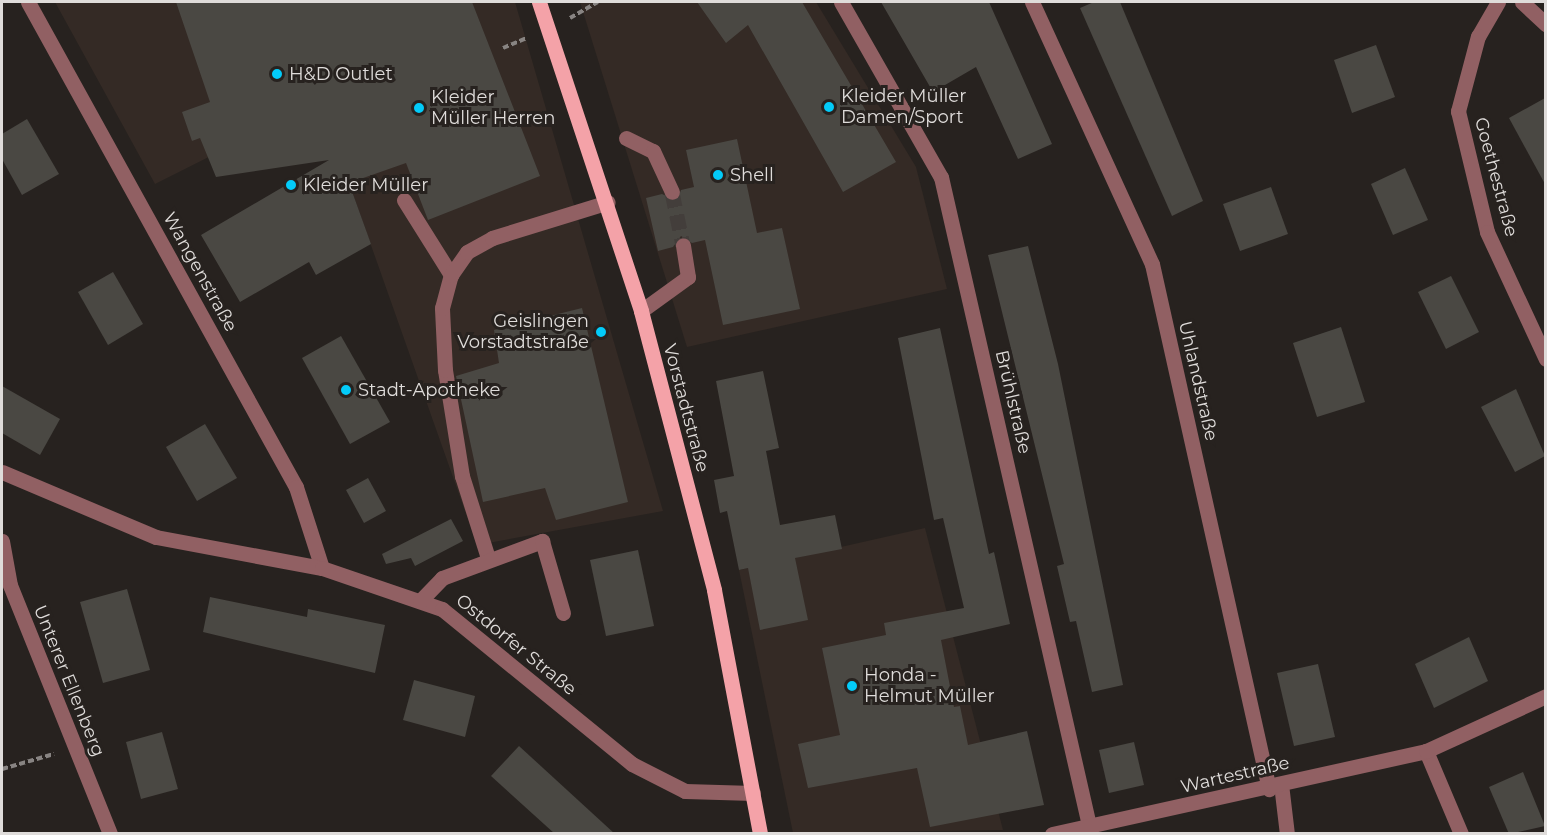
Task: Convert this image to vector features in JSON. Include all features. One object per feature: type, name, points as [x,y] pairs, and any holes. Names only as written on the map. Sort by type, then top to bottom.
[{"type":"main road","name":"Vorstadtstraße","points":[[539,2],[608,202],[641,311],[714,590],[760,834]]},
{"type":"street","name":"Wangenstraße","points":[[28,2],[296,487],[322,568]]},
{"type":"street","name":"Brühlstraße","points":[[841,2],[941,177],[1090,830]]},
{"type":"street","name":"Uhlandstraße","points":[[1032,2],[1152,264],[1287,834]]},
{"type":"street","name":"Goethestraße","points":[[1498,2],[1478,36],[1458,111],[1487,232],[1545,358]]},
{"type":"street","points":[[1522,2],[1545,24]]},
{"type":"street","points":[[626,138],[653,152],[672,192]]},
{"type":"street","points":[[404,200],[451,275]]},
{"type":"street","points":[[488,558],[462,476],[445,370],[442,308],[451,275],[467,252],[492,238],[608,202]]},
{"type":"street","points":[[641,311],[688,277],[683,245]]},
{"type":"street","name":"Ostdorfer Straße","points":[[2,472],[156,537],[322,568],[442,609],[632,764],[685,791],[753,793]]},
{"type":"street","name":"Unterer Ellenberg","points":[[2,541],[10,585],[110,834]]},
{"type":"street","points":[[420,601],[442,578],[488,558],[542,541],[563,613]]},
{"type":"street","name":"Wartestraße","points":[[1052,834],[1090,830],[1426,751],[1545,696]]},
{"type":"street","points":[[1426,751],[1461,834]]},
{"type":"path","points":[[2,769],[75,748]]},
{"type":"shaded area","points":[[55,2],[515,2],[663,511],[477,545],[320,101],[155,184]]},
{"type":"shaded area","points":[[580,2],[816,2],[916,167],[947,289],[687,347]]},
{"type":"shaded area","points":[[925,528],[1003,830],[793,833],[739,570]]},
{"type":"building","points":[[176,2],[472,2],[540,176],[428,220],[406,163],[349,183],[371,244],[316,275],[309,262],[240,302],[201,235],[329,160],[216,177],[200,138],[192,141],[182,112],[210,102]]},
{"type":"building","name":"Kleider Müller Damen/Sport","points":[[697,2],[802,2],[896,162],[843,192],[748,25],[726,43]]},
{"type":"building","points":[[881,2],[989,2],[1052,144],[1018,159],[976,67],[933,92]]},
{"type":"building","points":[[1094,2],[1120,2],[1203,201],[1172,216],[1080,8]]},
{"type":"building","points":[[1376,45],[1395,97],[1352,113],[1334,60]]},
{"type":"building","points":[[1545,98],[1545,184],[1509,118]]},
{"type":"building","points":[[27,119],[59,174],[22,195],[2,159],[2,134]]},
{"type":"building","points":[[737,139],[757,233],[782,228],[800,309],[723,325],[705,240],[692,243],[681,236],[673,247],[658,251],[646,198],[662,194],[677,201],[681,190],[694,187],[686,150]]},
{"type":"building","points":[[1405,168],[1428,220],[1393,235],[1371,184]]},
{"type":"building","points":[[1271,187],[1288,234],[1240,251],[1223,204]]},
{"type":"building","points":[[1028,246],[1058,364],[1123,685],[1092,692],[1076,621],[1070,622],[1057,566],[1064,564],[988,255]]},
{"type":"building","points":[[113,272],[143,324],[108,345],[78,292]]},
{"type":"building","points":[[1451,276],[1479,332],[1446,349],[1418,292]]},
{"type":"building","points":[[582,308],[628,502],[556,520],[545,488],[483,502],[456,376],[499,363],[494,330]]},
{"type":"building","points":[[1341,327],[1365,402],[1317,417],[1293,343]]},
{"type":"building","points":[[940,328],[989,554],[994,552],[1010,624],[941,640],[954,707],[960,706],[968,745],[1027,731],[1044,805],[930,827],[917,768],[808,788],[798,744],[840,735],[822,648],[886,635],[884,623],[964,608],[943,518],[934,520],[898,338]]},
{"type":"building","name":"Stadt-Apotheke","points":[[341,336],[390,422],[350,444],[302,358]]},
{"type":"building","points":[[763,371],[779,448],[766,451],[780,525],[835,515],[842,549],[795,558],[808,620],[760,630],[748,568],[739,570],[727,511],[720,513],[714,480],[734,476],[716,381]]},
{"type":"building","points":[[2,386],[60,419],[40,455],[2,433]]},
{"type":"building","points":[[1516,389],[1545,456],[1515,472],[1481,407]]},
{"type":"building","points":[[205,424],[237,478],[197,501],[166,447]]},
{"type":"building","points":[[368,478],[386,511],[364,523],[346,490]]},
{"type":"building","points":[[451,519],[463,541],[415,566],[411,558],[386,564],[382,554]]},
{"type":"building","points":[[638,550],[654,626],[606,636],[590,560]]},
{"type":"building","points":[[127,589],[150,670],[103,683],[80,602]]},
{"type":"building","points":[[210,597],[307,617],[308,609],[385,625],[375,673],[203,632]]},
{"type":"building","points":[[1469,637],[1488,681],[1434,708],[1415,664]]},
{"type":"building","points":[[1318,664],[1335,737],[1294,746],[1277,673]]},
{"type":"building","points":[[414,680],[475,696],[465,737],[403,720]]},
{"type":"building","points":[[162,732],[178,789],[141,799],[126,742]]},
{"type":"building","points":[[1134,742],[1144,785],[1109,793],[1099,750]]},
{"type":"building","points":[[519,746],[615,834],[555,834],[491,776]]},
{"type":"building","points":[[1523,772],[1545,826],[1509,834],[1489,787]]},
{"type":"tunnel","points":[[672,192],[683,245]]},
{"type":"place","name":"H&D Outlet","points":[[277,74]]},
{"type":"place","name":"Kleider Müller Damen/Sport","points":[[829,107]]},
{"type":"place","name":"Kleider Müller Herren","points":[[419,108]]},
{"type":"place","name":"Shell","points":[[718,175]]},
{"type":"place","name":"Kleider Müller","points":[[291,185]]},
{"type":"place","name":"Geislingen Vorstadtstraße","points":[[601,332]]},
{"type":"place","name":"Stadt-Apotheke","points":[[346,390]]},
{"type":"place","name":"Honda - Helmut Müller","points":[[852,686]]}]
